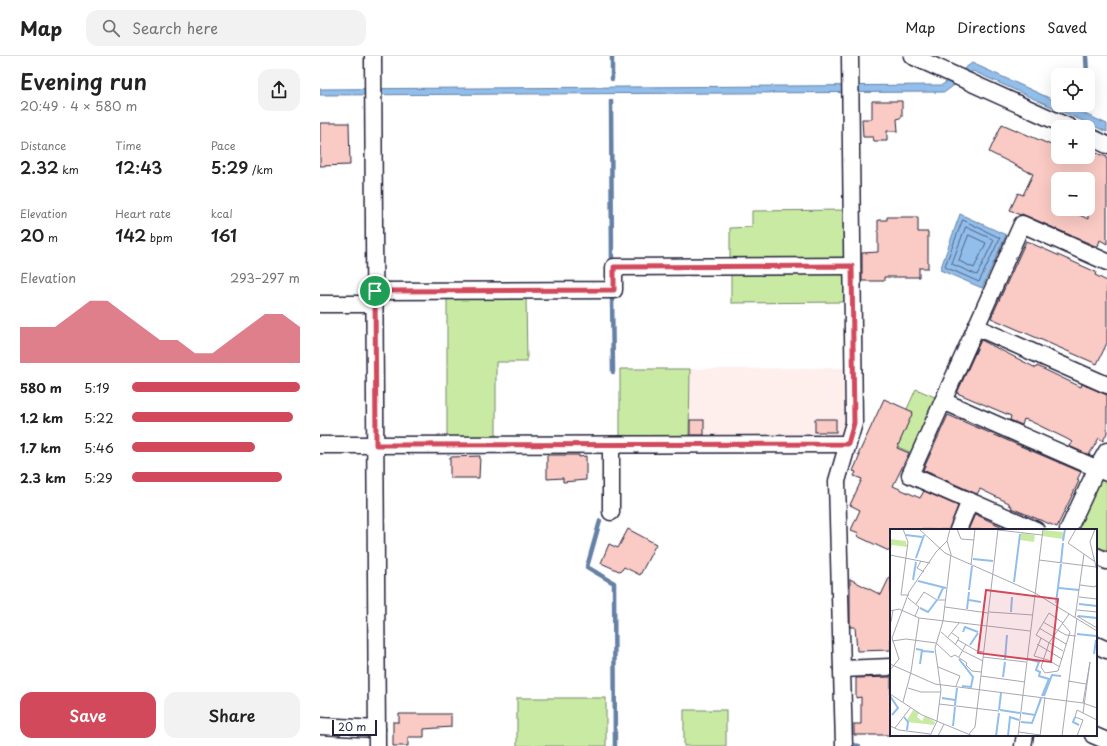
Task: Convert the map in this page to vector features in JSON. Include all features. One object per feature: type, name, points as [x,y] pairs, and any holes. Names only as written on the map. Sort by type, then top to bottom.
[{"type":"street","points":[[373,56],[377,746]]},
{"type":"street","points":[[844,746],[837,481],[854,423],[850,56]]},
{"type":"street","points":[[912,56],[1053,120]]},
{"type":"street","points":[[1095,139],[1107,144]]},
{"type":"street","points":[[1034,529],[910,475],[1022,224],[1107,262]]},
{"type":"street","points":[[320,304],[375,297],[614,290],[614,267],[852,266]]},
{"type":"street","points":[[976,327],[1107,385]]},
{"type":"street","points":[[943,401],[1102,471]]},
{"type":"street","points":[[320,445],[848,444]]},
{"type":"street","points":[[611,445],[611,512]]},
{"type":"street","points":[[1069,529],[1102,471],[1107,451]]},
{"type":"street","points":[[958,529],[970,501]]},
{"type":"street","points":[[1097,556],[1107,561]]},
{"type":"street","points":[[1097,645],[1107,650]]},
{"type":"street","points":[[842,669],[890,667]]},
{"type":"street","points":[[320,726],[377,729]]},
{"type":"street","points":[[1023,746],[1025,736]]},
{"type":"street","points":[[1095,736],[1107,741]]},
{"type":"shaded area","points":[[846,368],[847,425],[839,436],[689,437],[690,369]]},
{"type":"green space","points":[[845,210],[845,260],[730,263],[730,228],[752,227],[752,211]]},
{"type":"green space","points":[[731,270],[845,272],[846,302],[731,303]]},
{"type":"green space","points":[[447,294],[526,294],[527,362],[496,362],[496,437],[447,438]]},
{"type":"green space","points":[[620,369],[690,369],[689,437],[620,436]]},
{"type":"green space","points":[[916,389],[937,398],[912,453],[891,444]]},
{"type":"green space","points":[[1103,479],[1107,481],[1107,554],[1097,549],[1097,529],[1075,529],[1096,482]]},
{"type":"green space","points":[[517,698],[606,698],[606,746],[517,746]]},
{"type":"green space","points":[[684,710],[726,710],[726,746],[684,746]]},
{"type":"water","points":[[972,63],[1051,99],[1051,107],[973,71],[945,92],[320,95],[320,89],[942,85]]},
{"type":"water","points":[[1063,112],[1080,112],[1107,124],[1107,132],[1095,127],[1095,120],[1081,120]]},
{"type":"water","points":[[960,214],[1006,235],[982,288],[940,270]]},
{"type":"building","points":[[872,101],[902,101],[902,117],[897,119],[898,131],[887,131],[887,141],[874,141],[873,137],[863,137],[862,119],[872,119]]},
{"type":"building","points":[[320,123],[349,123],[350,165],[320,166]]},
{"type":"building","points":[[1002,124],[1051,145],[1051,164],[1095,164],[1095,153],[1107,157],[1107,244],[1100,240],[1098,246],[1095,246],[1010,210],[1018,193],[1023,195],[1033,174],[989,152]]},
{"type":"building","points":[[887,217],[918,217],[918,232],[928,232],[928,268],[919,268],[919,277],[884,277],[884,281],[862,281],[862,253],[878,252],[878,220],[887,220]]},
{"type":"building","points":[[1026,241],[1096,272],[1095,275],[1107,281],[1107,343],[1097,364],[991,318]]},
{"type":"building","points":[[981,340],[1036,368],[1037,366],[1081,387],[1082,384],[1107,395],[1107,433],[1103,441],[1099,438],[1089,455],[1069,446],[1072,442],[1067,439],[1030,421],[1024,419],[1022,425],[1010,420],[1011,416],[957,393]]},
{"type":"building","points":[[884,399],[913,412],[897,448],[909,453],[893,486],[920,498],[924,491],[958,506],[949,529],[890,529],[890,552],[857,536],[859,533],[851,530],[860,510],[850,505],[862,479],[854,476],[856,472],[853,471],[860,455],[858,455]]},
{"type":"building","points":[[948,415],[1081,472],[1077,480],[1079,481],[1057,527],[1011,508],[1012,506],[1009,505],[1009,503],[980,489],[977,494],[923,470]]},
{"type":"building","points":[[815,419],[836,419],[836,432],[815,432]]},
{"type":"building","points":[[690,420],[704,420],[704,435],[690,435]]},
{"type":"building","points":[[547,455],[586,456],[586,480],[563,482],[563,478],[547,479]]},
{"type":"building","points":[[480,456],[479,478],[450,478],[450,457]]},
{"type":"building","points":[[975,514],[1007,529],[968,529]]},
{"type":"building","points":[[628,529],[656,544],[640,575],[624,567],[619,571],[601,563],[609,544],[618,548]]},
{"type":"building","points":[[890,576],[890,650],[857,651],[855,627],[850,627],[850,579],[881,595]]},
{"type":"building","points":[[890,677],[890,735],[854,735],[854,724],[861,724],[861,697],[856,698],[856,678]]},
{"type":"building","points":[[399,714],[451,714],[451,727],[424,729],[424,737],[408,737],[408,746],[393,746],[393,722],[399,722]]},
{"type":"waterway","points":[[612,56],[612,79]]},
{"type":"waterway","points":[[1086,56],[1087,68]]},
{"type":"waterway","points":[[611,101],[612,263]]},
{"type":"waterway","points":[[612,295],[613,372]]},
{"type":"waterway","points":[[600,521],[587,567],[614,583],[615,746]]},
{"type":"waterway","points":[[852,745],[859,746]]},
{"type":"route","points":[[852,266],[854,423],[848,444],[376,445],[375,291],[614,290],[614,267],[852,266]]}]
